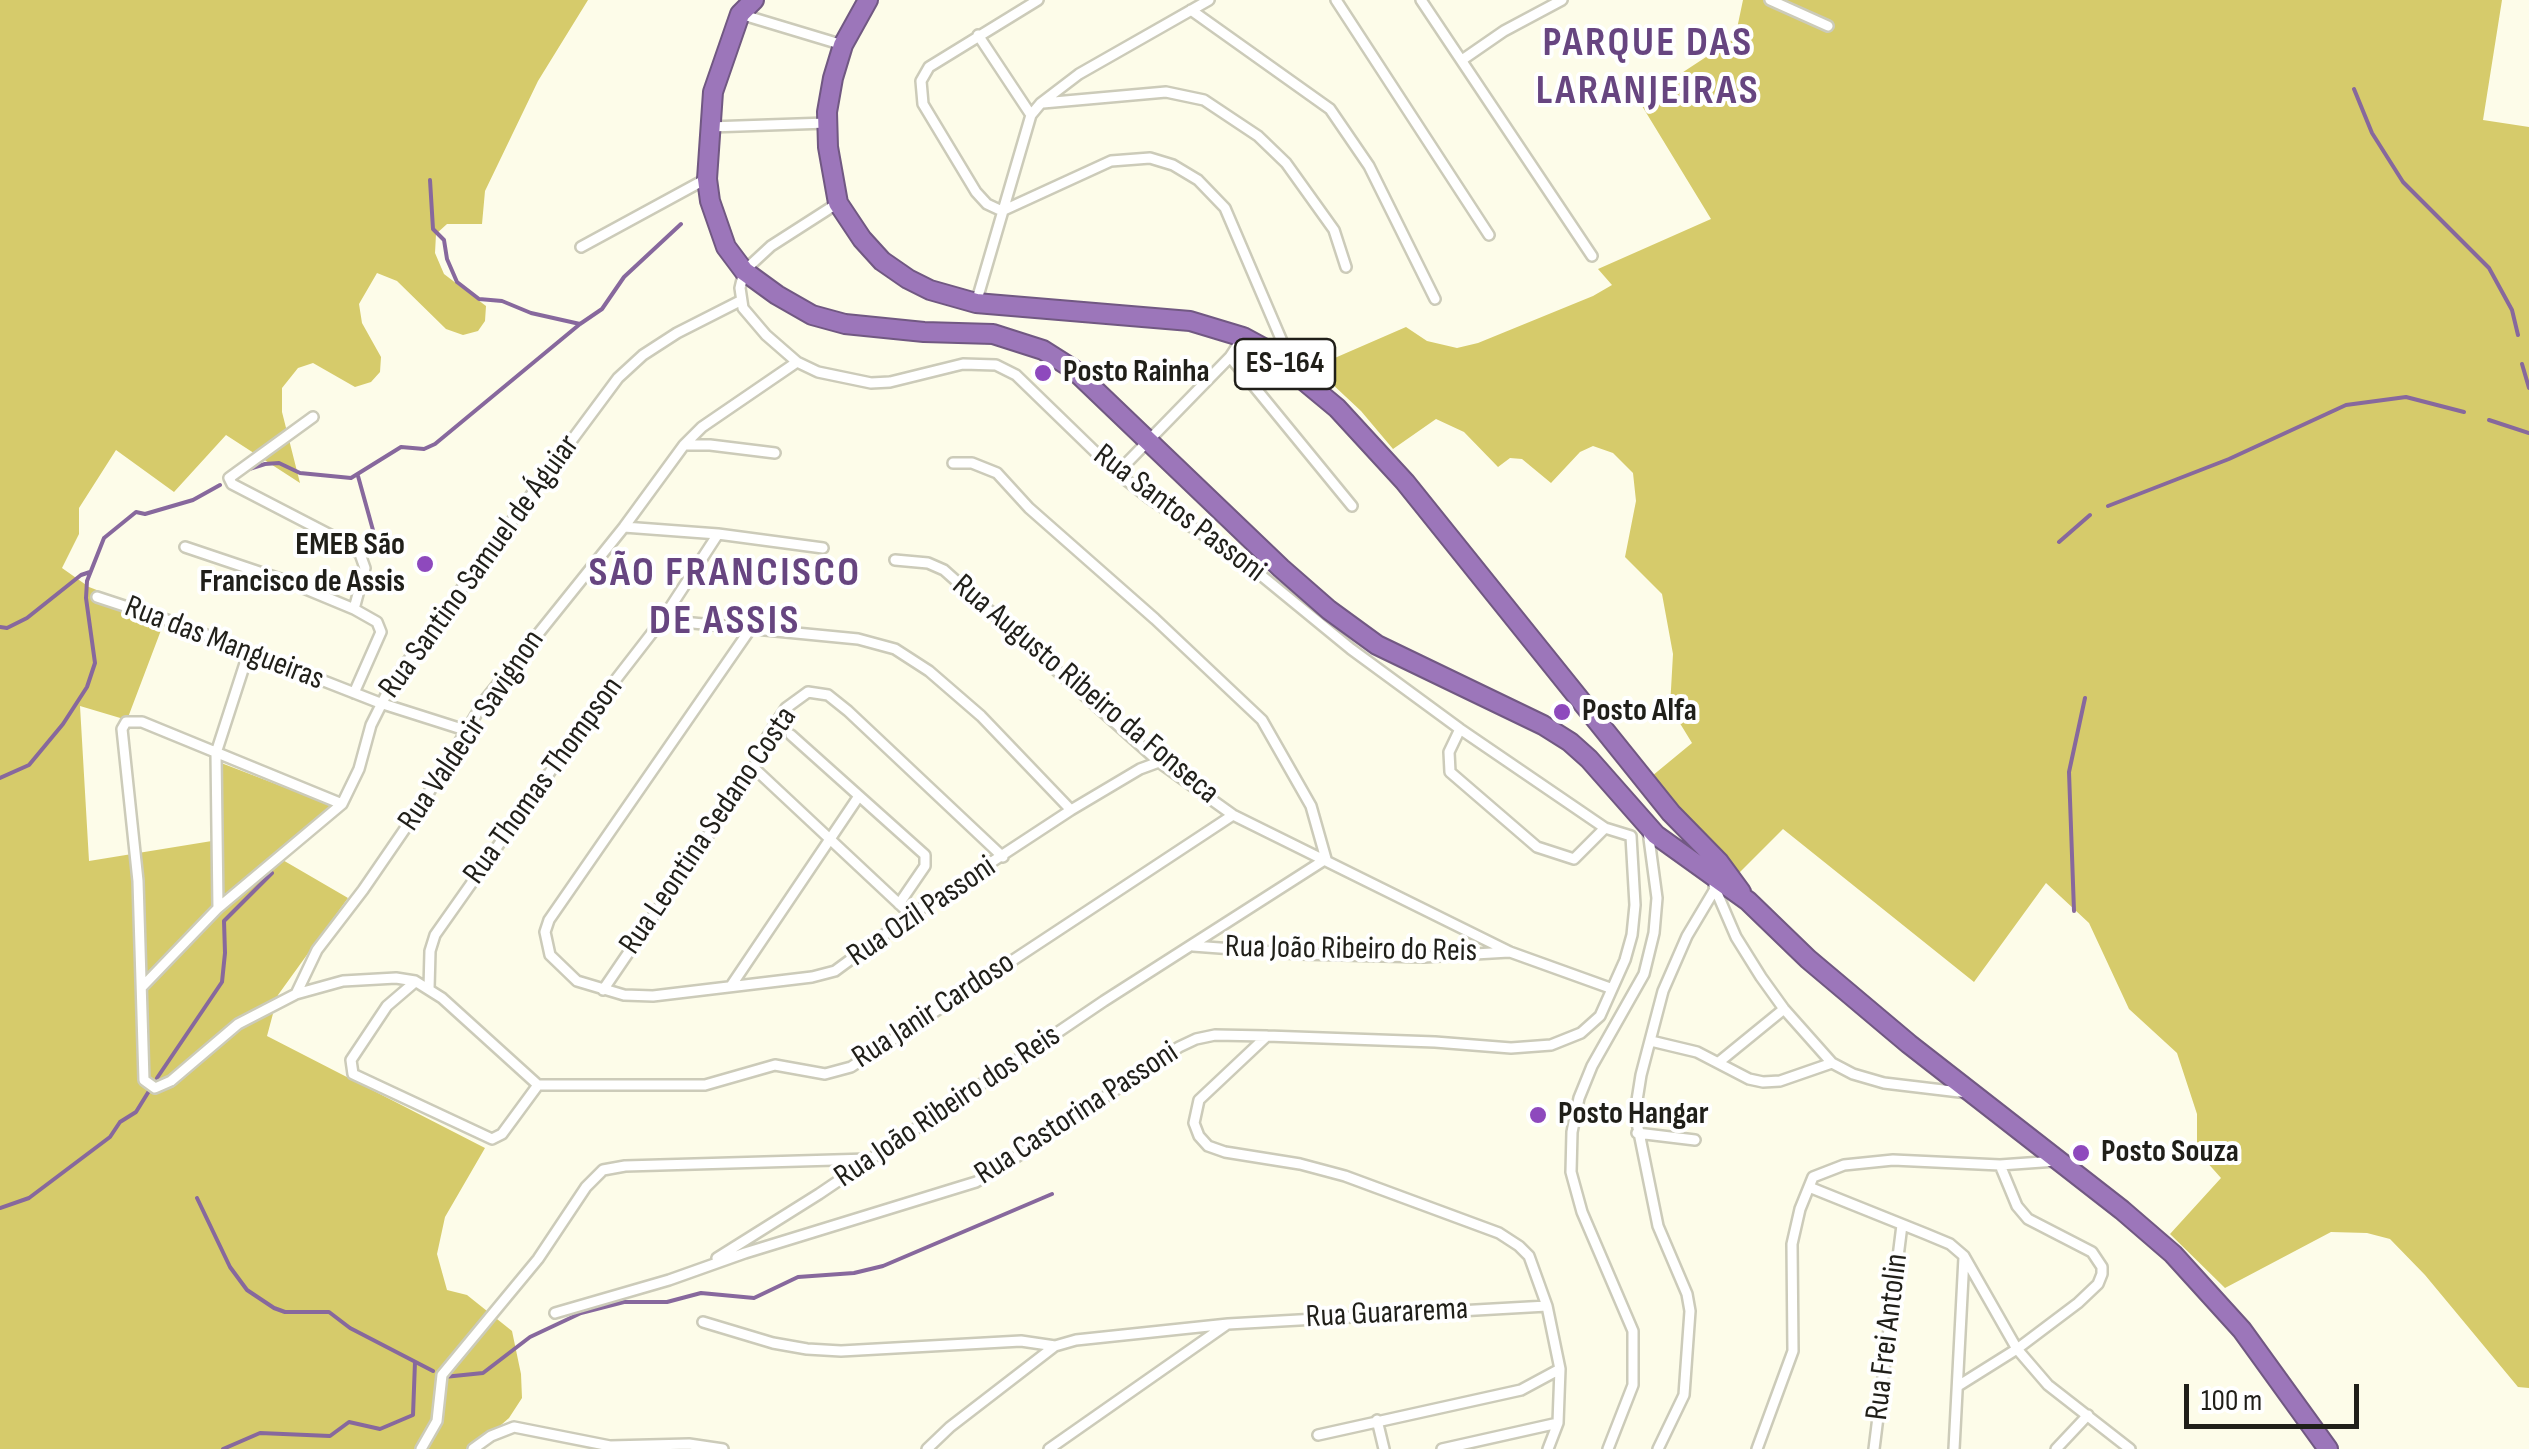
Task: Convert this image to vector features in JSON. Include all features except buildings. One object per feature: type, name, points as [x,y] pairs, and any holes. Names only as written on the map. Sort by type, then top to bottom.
[{"type":"highway","name":"ES-164","points":[[754,0],[740,14],[713,92],[707,179],[726,247],[744,270],[776,296],[812,315],[845,324],[993,334],[1043,350],[1073,370],[1329,610],[1377,646],[1570,742],[1599,770],[1640,828],[1714,884],[1748,901]]},
{"type":"highway","name":"ES-164","points":[[868,0],[844,45],[833,78],[827,123],[831,179],[838,203],[862,240],[882,261],[908,280],[976,304],[1190,322],[1243,336],[1294,370],[1337,408],[1404,482],[1748,901],[1822,972],[2173,1254],[2242,1330],[2328,1449]]},
{"type":"highway","points":[[1672,849],[1683,848],[1694,836]]},
{"type":"street","points":[[1038,0],[929,67],[921,81],[923,104],[976,192],[986,204],[1002,211],[1110,161],[1150,158],[1173,165],[1198,180],[1225,208],[1294,370]]},
{"type":"street","points":[[976,304],[1031,116],[1041,103],[1080,74],[1210,0]]},
{"type":"street","points":[[1336,0],[1489,235]]},
{"type":"street","points":[[1421,0],[1592,256]]},
{"type":"street","points":[[1462,60],[1504,31],[1562,0]]},
{"type":"street","points":[[1770,0],[1828,26]]},
{"type":"street","points":[[1190,10],[1330,109],[1369,166],[1435,299]]},
{"type":"street","points":[[740,14],[844,45]]},
{"type":"street","points":[[978,35],[1031,116]]},
{"type":"street","points":[[1041,103],[1166,92],[1204,100],[1258,136],[1286,163],[1334,230],[1346,267]]},
{"type":"street","points":[[710,127],[827,123]]},
{"type":"street","points":[[581,247],[707,179]]},
{"type":"street","points":[[740,302],[744,270],[771,246],[838,203]]},
{"type":"street","name":"Rua Santos Passoni","points":[[740,302],[766,335],[797,362],[818,372],[871,383],[963,364],[996,365],[1016,375],[1117,473],[1252,568],[1350,650],[1606,828],[1640,828]]},
{"type":"street","name":"Rua Santino Samuel de Águiar","points":[[142,987],[218,908],[342,804],[359,769],[380,703],[425,634],[618,378],[666,340],[740,302]]},
{"type":"street","points":[[1117,473],[1230,357],[1243,336]]},
{"type":"street","points":[[1230,357],[1352,506]]},
{"type":"street","name":"Rua Valdecir Savignon","points":[[296,994],[316,950],[420,807],[465,730],[684,445],[702,427],[797,362]]},
{"type":"street","points":[[313,417],[230,475],[232,484],[356,550],[366,568],[354,608]]},
{"type":"street","points":[[684,445],[775,453]]},
{"type":"street","points":[[953,463],[972,463],[996,473],[1029,508],[1262,720],[1311,806],[1326,859]]},
{"type":"street","points":[[624,527],[823,548]]},
{"type":"street","name":"Rua Thomas Thompson","points":[[429,989],[434,936],[606,691],[662,620],[718,534]]},
{"type":"street","points":[[184,547],[289,582],[354,608],[377,622],[380,632],[354,693]]},
{"type":"street","name":"Rua Augusto Ribeiro da Fonseca","points":[[895,560],[928,563],[944,570],[1159,762],[1233,815],[1510,952]]},
{"type":"street","name":"Rua das Mangueiras","points":[[96,598],[173,622],[380,703],[465,730]]},
{"type":"street","points":[[662,620],[858,639],[895,649],[929,671],[982,716],[1071,810]]},
{"type":"street","points":[[603,990],[577,981],[550,955],[544,932],[750,631]]},
{"type":"street","points":[[218,908],[216,753],[249,652]]},
{"type":"street","name":"Rua Leontina Sedano Costa","points":[[603,990],[754,768],[766,739],[786,708],[802,694],[818,691],[848,711],[1003,857]]},
{"type":"street","points":[[342,804],[134,720],[126,722],[122,729],[138,880],[144,1080],[150,1087],[171,1082],[238,1024],[296,994],[363,978],[415,982],[429,989],[538,1085],[502,1134],[492,1138],[353,1074],[352,1060],[388,1006],[415,982]]},
{"type":"street","points":[[1460,729],[1449,752],[1450,772],[1537,847],[1574,859],[1606,828]]},
{"type":"street","points":[[791,735],[925,856],[925,866],[899,904]]},
{"type":"street","name":"Rua Ozil Passoni","points":[[603,990],[653,996],[812,978],[835,971],[911,915],[1071,810],[1159,762]]},
{"type":"street","points":[[754,768],[911,915]]},
{"type":"street","points":[[730,986],[859,796]]},
{"type":"street","name":"Rua Janir Cardoso","points":[[538,1085],[704,1085],[775,1065],[826,1074],[851,1068],[1233,815]]},
{"type":"street","points":[[1608,1449],[1634,1385],[1633,1330],[1582,1212],[1571,1172],[1572,1132],[1579,1098],[1592,1066],[1644,974],[1654,932],[1657,898],[1640,828]]},
{"type":"street","name":"Rua Castorina Passoni","points":[[555,1313],[976,1182],[1178,1046],[1215,1035],[1511,1048],[1551,1045],[1592,1026],[1624,960],[1632,935],[1640,828]]},
{"type":"street","name":"Rua João Ribeiro dos Reis","points":[[702,1267],[872,1159],[1104,1000],[1326,859]]},
{"type":"street","points":[[1714,884],[1736,937],[1784,1009],[1832,1063],[1884,1084],[1976,1094]]},
{"type":"street","points":[[1658,1449],[1684,1395],[1690,1311],[1687,1294],[1658,1226],[1635,1113],[1663,991],[1714,884]]},
{"type":"street","name":"Rua João Ribeiro do Reis","points":[[1193,946],[1300,954],[1406,956],[1510,952]]},
{"type":"street","points":[[1510,952],[1610,988]]},
{"type":"street","points":[[1720,1062],[1784,1009]]},
{"type":"street","points":[[1267,1036],[1198,1100],[1194,1123],[1208,1146],[1345,1176],[1499,1233],[1529,1256],[1547,1306],[1560,1369],[1558,1422],[1548,1449]]},
{"type":"street","points":[[1651,1041],[1697,1052],[1749,1079],[1763,1082],[1780,1081],[1832,1063]]},
{"type":"street","points":[[1637,1133],[1695,1140]]},
{"type":"street","points":[[421,1449],[437,1421],[442,1375],[538,1258],[586,1187],[603,1170],[612,1166],[872,1159]]},
{"type":"street","points":[[1756,1449],[1792,1351],[1792,1244],[1809,1187],[1820,1172],[1844,1164],[1893,1160],[2000,1165],[2059,1161]]},
{"type":"street","points":[[1958,1386],[2018,1349],[2098,1284],[2102,1266],[2092,1252],[2028,1219],[2016,1206],[2000,1165]]},
{"type":"street","points":[[1809,1187],[1950,1244],[1964,1256],[2018,1349],[2048,1384],[2130,1449]]},
{"type":"street","name":"Rua Frei Antolin","points":[[1874,1449],[1902,1225]]},
{"type":"street","points":[[1954,1449],[1964,1256]]},
{"type":"street","name":"Rua Guararema","points":[[1055,1346],[1094,1337],[1228,1324],[1547,1306]]},
{"type":"street","points":[[703,1322],[773,1343],[841,1352],[1021,1341],[1055,1346]]},
{"type":"street","points":[[1049,1449],[1228,1324]]},
{"type":"street","points":[[928,1449],[950,1427],[1055,1346]]},
{"type":"street","points":[[1318,1436],[1521,1390],[1560,1369]]},
{"type":"street","points":[[2056,1449],[2088,1416]]},
{"type":"street","points":[[1376,1420],[1384,1449]]},
{"type":"street","points":[[1442,1449],[1558,1422]]},
{"type":"street","points":[[473,1449],[514,1426],[610,1446],[688,1444],[724,1449]]},
{"type":"shaded area","points":[[0,0],[588,0],[538,81],[485,191],[482,224],[447,224],[436,234],[435,253],[444,274],[486,306],[485,321],[478,331],[463,335],[446,329],[397,281],[377,273],[359,304],[362,323],[381,357],[380,372],[371,382],[355,387],[313,363],[298,368],[282,388],[282,412],[300,483],[226,435],[174,492],[116,450],[79,508],[79,534],[62,568],[89,587],[166,617],[127,720],[80,706],[89,861],[218,840],[216,761],[333,806],[281,859],[348,898],[278,995],[267,1036],[485,1148],[445,1217],[437,1254],[447,1290],[467,1295],[512,1331],[522,1398],[509,1418],[467,1449],[0,1449]]},
{"type":"shaded area","points":[[1743,0],[2502,0],[2483,120],[2529,127],[2529,1388],[2518,1387],[2390,1239],[2367,1233],[2331,1232],[2225,1288],[2170,1234],[2221,1178],[2197,1151],[2197,1114],[2177,1053],[2129,1009],[2089,923],[2046,883],[1974,982],[1783,829],[1738,874],[1652,776],[1692,743],[1670,707],[1673,654],[1662,594],[1625,557],[1636,501],[1633,473],[1613,453],[1593,446],[1580,452],[1551,483],[1522,459],[1510,458],[1498,467],[1464,432],[1436,419],[1393,449],[1361,411],[1314,367],[1406,327],[1427,341],[1457,348],[1478,343],[1593,296],[1612,285],[1598,269],[1711,219],[1639,101],[1735,38]]},
{"type":"waterway","points":[[2354,89],[2372,133],[2403,182],[2489,268],[2512,310],[2518,335]]},
{"type":"waterway","points":[[430,180],[433,229],[444,240],[457,282],[479,299],[502,301],[531,313],[580,324]]},
{"type":"waterway","points":[[246,470],[279,463],[300,473],[351,478],[401,447],[424,449],[435,444],[602,309],[624,277],[681,224]]},
{"type":"waterway","points":[[2522,364],[2529,388]]},
{"type":"waterway","points":[[2108,506],[2229,459],[2346,405],[2406,397],[2464,412]]},
{"type":"waterway","points":[[2489,420],[2529,433]]},
{"type":"waterway","points":[[358,476],[376,541]]},
{"type":"waterway","points":[[0,778],[29,765],[87,687],[95,663],[87,581],[104,538],[136,512],[145,514],[193,500],[220,485]]},
{"type":"waterway","points":[[2059,542],[2090,515]]},
{"type":"waterway","points":[[0,627],[7,628],[27,618],[90,572]]},
{"type":"waterway","points":[[2074,911],[2069,772],[2085,698]]},
{"type":"waterway","points":[[157,1078],[222,982],[224,921],[272,873]]},
{"type":"waterway","points":[[0,1208],[29,1198],[110,1137],[120,1122],[136,1112],[149,1091]]},
{"type":"waterway","points":[[444,1377],[483,1373],[530,1337],[581,1313],[624,1302],[667,1302],[701,1293],[754,1298],[798,1277],[854,1273],[883,1266],[1052,1194]]},
{"type":"waterway","points":[[197,1198],[230,1267],[247,1290],[285,1312],[329,1312],[350,1328],[433,1371]]},
{"type":"waterway","points":[[223,1449],[260,1433],[330,1436],[349,1422],[380,1429],[413,1415],[415,1362]]},
{"type":"place","name":"Posto Rainha","points":[[1043,373]]},
{"type":"place","name":"EMEB São Francisco de Assis","points":[[425,564]]},
{"type":"place","name":"Posto Alfa","points":[[1562,712]]},
{"type":"place","name":"Posto Hangar","points":[[1538,1115]]},
{"type":"place","name":"Posto Souza","points":[[2081,1153]]},
{"type":"district","name":"PARQUE DAS LARANJEIRAS","points":[[1648,68]]},
{"type":"district","name":"SÃO FRANCISCO DE ASSIS","points":[[725,598]]}]
